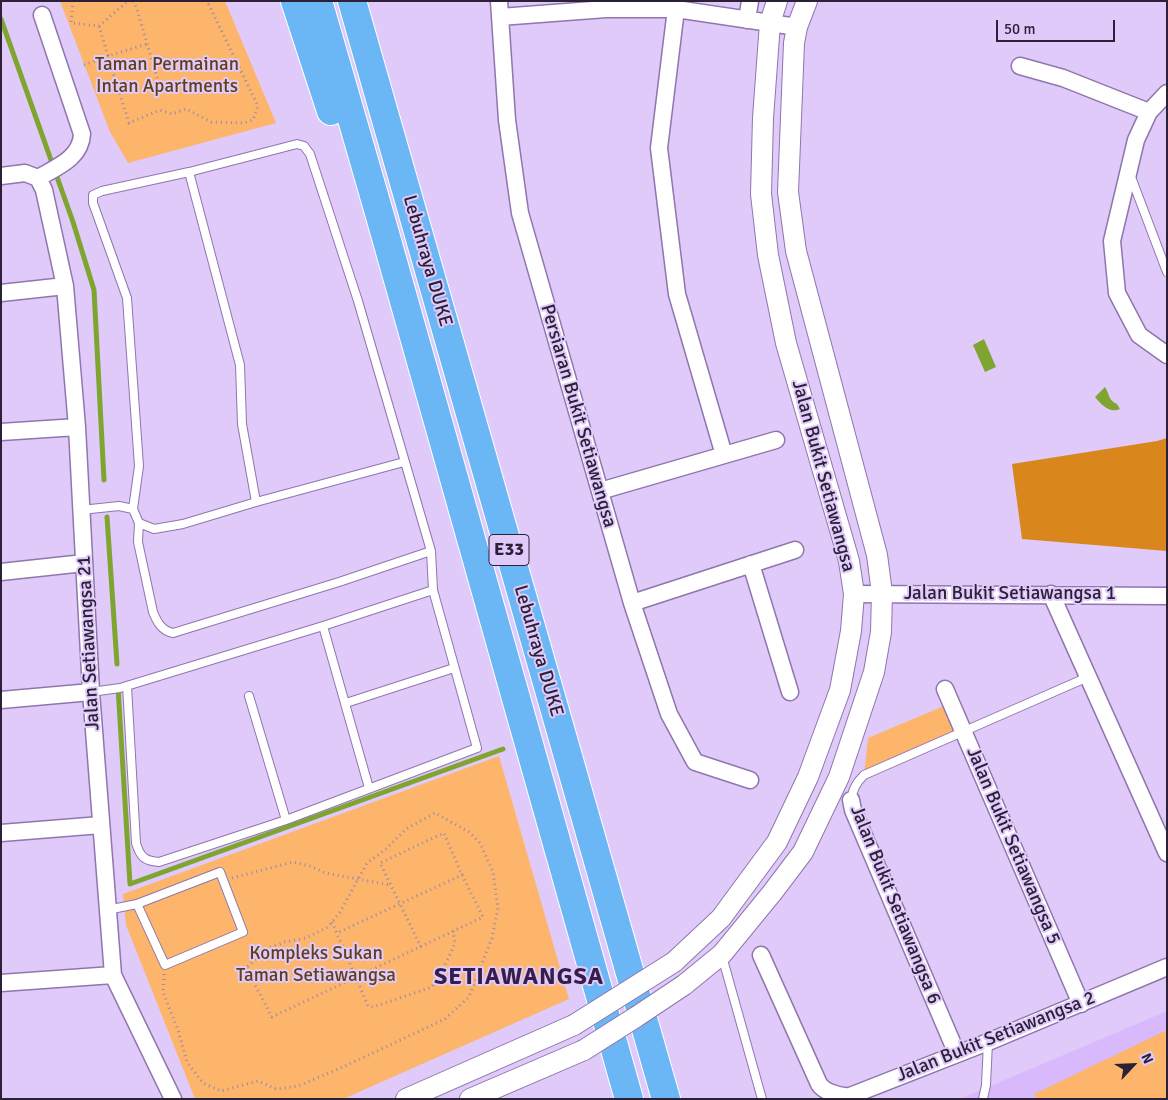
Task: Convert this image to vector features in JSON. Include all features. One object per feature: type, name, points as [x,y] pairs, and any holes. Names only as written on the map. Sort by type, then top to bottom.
[{"type":"highway","points":[[294,1],[349,164],[382,223]]},
{"type":"highway","name":"Lebuhraya DUKE","points":[[318,1],[629,1099]]},
{"type":"highway","name":"Lebuhraya DUKE","points":[[352,1],[666,1099]]},
{"type":"highway","points":[[366,1],[412,210]]},
{"type":"street","points":[[747,20],[750,1]]},
{"type":"street","name":"Jalan Bukit Setiawangsa","points":[[406,1099],[574,1025],[674,962],[721,918],[777,842],[808,777],[840,690],[851,631],[854,594],[850,561],[786,343],[768,255],[761,194],[763,118],[770,23],[777,1]]},
{"type":"street","name":"Jalan Bukit Setiawangsa","points":[[470,1099],[584,1050],[636,1018],[722,954],[803,852],[839,777],[874,672],[881,632],[882,593],[877,556],[796,251],[788,192],[794,43],[797,27],[807,1]]},
{"type":"street","points":[[500,9],[607,5],[677,5],[747,20],[797,27]]},
{"type":"street","points":[[677,5],[660,148],[677,294],[724,455]]},
{"type":"street","name":"Persiaran Bukit Setiawangsa","points":[[500,9],[507,120],[520,213],[632,603],[669,714],[695,762],[750,780]]},
{"type":"street","points":[[1,176],[25,173],[43,175],[66,162],[77,152],[82,144],[82,134],[42,15]]},
{"type":"street","points":[[1020,66],[1063,78],[1149,112]]},
{"type":"street","points":[[1167,93],[1149,112],[1136,140],[1112,241],[1117,293],[1139,335],[1167,356]]},
{"type":"street","name":"Jalan Setiawangsa 21","points":[[43,175],[44,190],[65,286],[77,427],[88,509],[84,563],[98,692],[101,825],[113,974],[172,1099]]},
{"type":"street","points":[[1,293],[65,286]]},
{"type":"street","points":[[1,432],[77,427]]},
{"type":"street","points":[[600,491],[776,440]]},
{"type":"street","points":[[632,603],[795,550]]},
{"type":"street","points":[[1,572],[84,563]]},
{"type":"street","points":[[751,564],[790,692]]},
{"type":"street","name":"Jalan Bukit Setiawangsa 1","points":[[854,594],[1167,596]]},
{"type":"street","points":[[1052,594],[1167,853]]},
{"type":"street","name":"Jalan Bukit Setiawangsa 5","points":[[945,689],[1081,1004]]},
{"type":"street","points":[[1,700],[98,692]]},
{"type":"street","name":"Jalan Bukit Setiawangsa 6","points":[[851,800],[853,810],[957,1054]]},
{"type":"street","points":[[1,833],[101,825]]},
{"type":"street","name":"Jalan Bukit Setiawangsa 2","points":[[761,955],[821,1088],[843,1097],[850,1096],[988,1042],[1167,967]]},
{"type":"street","points":[[1,983],[113,974]]},
{"type":"lane","points":[[124,687],[134,829],[138,852],[148,861],[159,862],[286,820],[477,748],[433,590],[431,551],[358,302],[310,154],[304,146],[297,144],[189,172],[102,191],[93,195],[93,203],[127,298],[139,466],[133,509],[140,523],[138,542],[153,612],[158,622],[167,632],[173,633],[339,582],[431,551]]},
{"type":"lane","points":[[1128,171],[1167,272]]},
{"type":"lane","points":[[189,172],[240,365],[242,424],[256,502]]},
{"type":"lane","points":[[140,523],[154,529],[183,524],[404,462]]},
{"type":"lane","points":[[88,509],[119,506],[133,509]]},
{"type":"lane","points":[[98,692],[124,687],[433,590]]},
{"type":"lane","points":[[323,626],[370,788]]},
{"type":"lane","points":[[346,704],[454,668]]},
{"type":"lane","name":"Jalan Bukit Setiawangsa 6","points":[[851,800],[852,790],[856,782],[864,775],[1088,677]]},
{"type":"lane","points":[[249,696],[286,820]]},
{"type":"lane","points":[[107,910],[137,904],[220,872],[243,932],[165,966],[137,904]]},
{"type":"lane","points":[[722,954],[762,1099]]},
{"type":"lane","points":[[983,1099],[986,1085],[988,1042]]},
{"type":"path","points":[[73,1],[71,23],[99,26],[128,1]]},
{"type":"path","points":[[133,1],[158,81]]},
{"type":"path","points":[[99,26],[129,123],[160,110],[172,114],[186,109],[211,122],[244,123],[254,120],[258,106],[207,1]]},
{"type":"path","points":[[84,64],[147,44]]},
{"type":"path","points":[[165,966],[164,992],[187,1062],[203,1083],[221,1091],[258,1081],[276,1089],[298,1086],[445,1019],[469,997],[492,938],[498,908],[493,872],[480,843],[469,832],[435,813],[406,828],[386,848],[367,863],[340,912],[328,928],[306,938],[285,942],[266,949],[246,968],[238,970]]},
{"type":"path","points":[[246,968],[272,1017],[356,978],[421,947],[453,931],[483,917],[444,833],[380,863],[421,947]]},
{"type":"path","points":[[224,881],[293,862],[310,866],[324,873],[391,885]]},
{"type":"path","points":[[337,933],[462,875]]},
{"type":"path","points":[[332,922],[368,1006],[373,1007],[432,987],[448,960],[455,943],[453,931]]},
{"type":"shaded area","points":[[984,339],[996,367],[985,372],[973,345]]},
{"type":"shaded area","points":[[1105,387],[1111,399],[1120,409],[1109,409],[1095,397]]},
{"type":"shaded area","points":[[1167,438],[1167,551],[1022,539],[1012,464]]},
{"type":"shaded area","points":[[1167,1011],[1167,1099],[960,1099]]},
{"type":"green space","name":"Taman Permainan Intan Apartments","points":[[60,1],[225,1],[276,123],[128,163],[110,132]]},
{"type":"green space","points":[[951,703],[964,732],[864,775],[868,738]]},
{"type":"green space","name":"Kompleks Sukan Taman Setiawangsa","points":[[499,756],[569,999],[343,1099],[195,1099],[126,925],[123,894]]},
{"type":"green space","points":[[1167,1030],[1167,1099],[1036,1099],[1034,1094]]},
{"type":"waterway","points":[[1,19],[73,222],[94,290],[104,480]]},
{"type":"waterway","points":[[107,517],[117,664]]},
{"type":"waterway","points":[[118,687],[130,884],[503,749]]},
{"type":"district","name":"SETIAWANGSA","points":[[519,978]]}]
